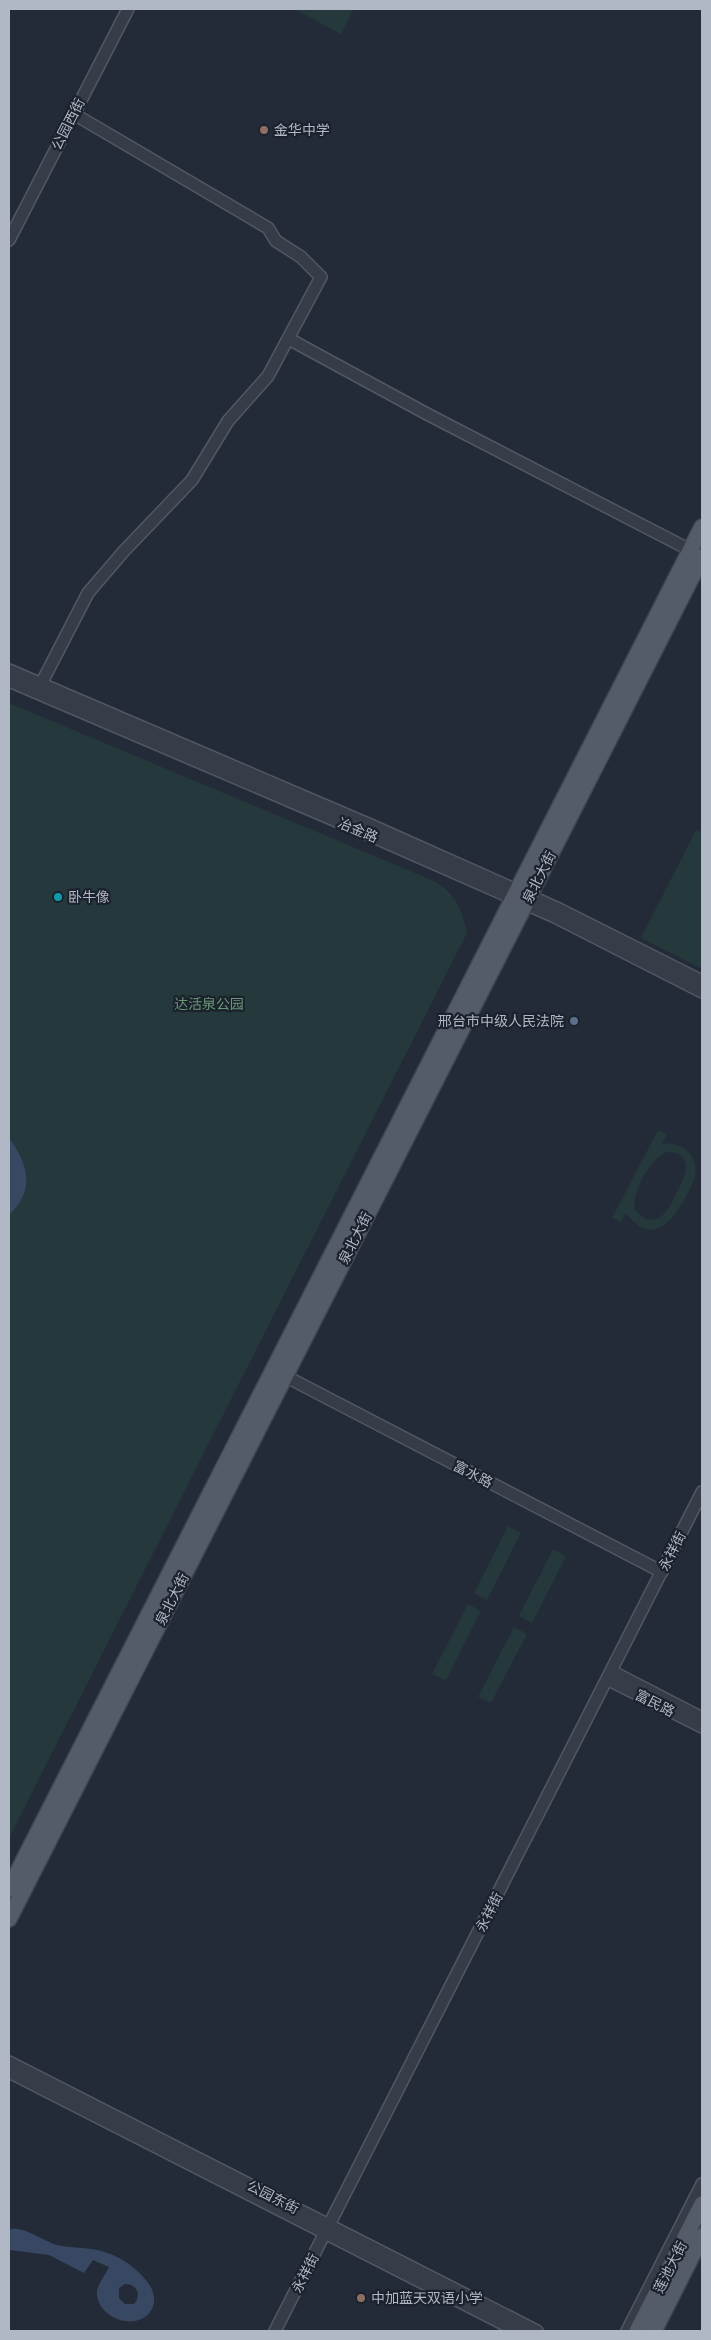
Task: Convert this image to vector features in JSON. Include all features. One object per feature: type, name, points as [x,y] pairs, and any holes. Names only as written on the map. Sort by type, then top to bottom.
[{"type":"main road","name":"泉北大街","points":[[9,1889],[521,897],[696,553],[702,526]]},
{"type":"main road","name":"泉北大街","points":[[9,1919],[285,1376],[521,897]]},
{"type":"main road","name":"莲池大街","points":[[637,2331],[702,2204]]},
{"type":"main road","name":"莲池大街","points":[[654,2331],[702,2236]]},
{"type":"street","name":"公园西街","points":[[9,240],[128,9]]},
{"type":"street","points":[[41,684],[88,593],[124,551],[192,480],[228,421],[268,376],[321,278],[301,257],[276,241],[268,228],[74,114]]},
{"type":"street","points":[[289,339],[427,414],[696,553]]},
{"type":"street","name":"冶金路","points":[[9,670],[521,897],[702,981]]},
{"type":"street","name":"冶金路","points":[[9,681],[521,897],[702,992]]},
{"type":"street","name":"富水路","points":[[285,1376],[662,1572]]},
{"type":"street","name":"永祥街","points":[[275,2331],[702,1492]]},
{"type":"street","name":"富民路","points":[[609,1675],[702,1718]]},
{"type":"street","name":"富民路","points":[[609,1675],[702,1727]]},
{"type":"street","name":"公园东街","points":[[9,2062],[517,2331]]},
{"type":"street","name":"公园东街","points":[[9,2072],[327,2230],[537,2331]]},
{"type":"street","points":[[627,2331],[702,2184]]},
{"type":"green space","points":[[294,9],[354,9],[341,34]]},
{"type":"green space","name":"达活泉公园","points":[[9,703],[434,881],[448,891],[457,903],[467,933],[9,1838]]},
{"type":"green space","points":[[696,830],[702,833],[702,969],[641,938]]},
{"type":"green space","points":[[658,1130],[667,1134],[662,1144],[676,1145],[687,1151],[694,1161],[696,1168],[693,1182],[678,1209],[666,1224],[651,1230],[635,1223],[626,1213],[621,1222],[612,1218]],"holes":[[[668,1152],[683,1157],[686,1168],[685,1175],[670,1207],[658,1218],[645,1219],[635,1210],[634,1203],[639,1186],[655,1160]]]},
{"type":"green space","points":[[508,1526],[521,1533],[487,1600],[474,1593]]},
{"type":"green space","points":[[553,1549],[566,1556],[532,1623],[519,1616]]},
{"type":"green space","points":[[468,1604],[481,1611],[446,1680],[432,1674]]},
{"type":"green space","points":[[514,1627],[527,1634],[491,1703],[478,1697]]},
{"type":"water","points":[[9,1138],[21,1157],[26,1176],[26,1186],[18,1205],[9,1215]]},
{"type":"water","points":[[11,2229],[23,2230],[57,2245],[87,2248],[116,2256],[131,2265],[149,2284],[154,2296],[152,2309],[146,2317],[137,2321],[119,2320],[103,2309],[98,2301],[97,2291],[109,2267],[93,2260],[84,2273],[49,2255],[10,2250],[9,2231]],"holes":[[[129,2284],[135,2288],[138,2294],[134,2304],[125,2304],[119,2298],[119,2288]]]},
{"type":"place","name":"金华中学","points":[[264,130]]},
{"type":"place","name":"卧牛像","points":[[58,897]]},
{"type":"place","name":"邢台市中级人民法院","points":[[574,1021]]},
{"type":"place","name":"中加蓝天双语小学","points":[[361,2298]]}]
